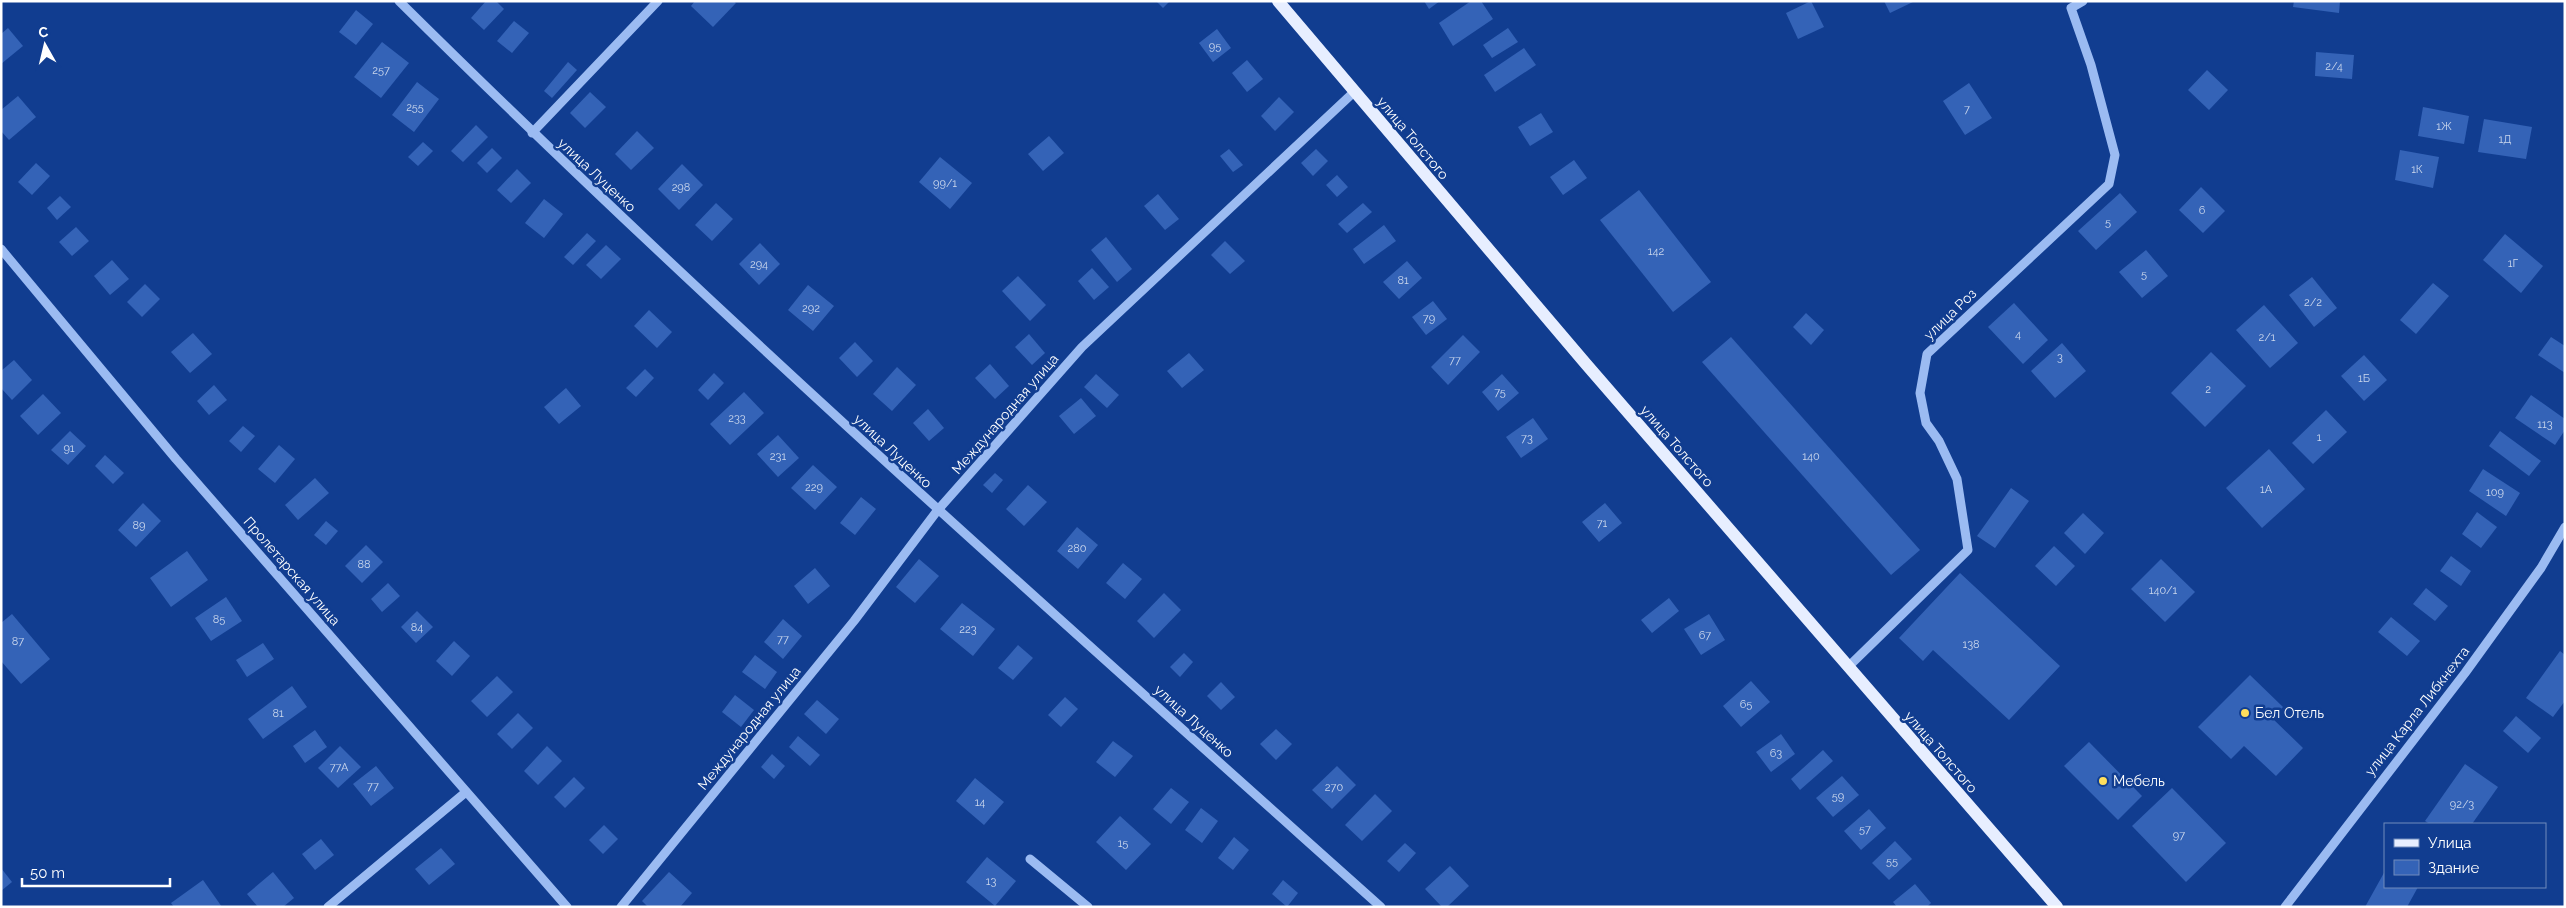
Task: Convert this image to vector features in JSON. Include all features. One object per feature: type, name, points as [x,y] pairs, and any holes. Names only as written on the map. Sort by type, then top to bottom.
[{"type":"main road","name":"улица Толстого","points":[[1278,1],[1848,667],[2057,907]]},
{"type":"street","name":"улица Луценко","points":[[399,1],[532,133],[937,511],[1381,907]]},
{"type":"street","points":[[532,133],[658,1]]},
{"type":"street","name":"улица Роз","points":[[1848,667],[1968,550],[1957,479],[1939,441],[1926,423],[1920,393],[1927,354],[2109,184],[2114,155],[2091,64],[2071,8],[2083,1]]},
{"type":"street","name":"Международная улица","points":[[621,907],[854,621],[937,511],[1082,347],[1354,92]]},
{"type":"street","name":"Пролетарская улица","points":[[1,249],[176,459],[567,907]]},
{"type":"street","name":"улица Карла Либкнехта","points":[[2285,907],[2465,673],[2541,568],[2565,528]]},
{"type":"street","points":[[328,907],[466,792]]},
{"type":"street","points":[[1030,859],[1088,907]]},
{"type":"building","points":[[486,1],[496,1],[504,9],[484,30],[471,18]]},
{"type":"building","points":[[695,1],[733,1],[736,3],[713,27],[691,6]]},
{"type":"building","points":[[1156,1],[1170,1],[1163,8]]},
{"type":"building","points":[[1424,1],[1440,1],[1429,9]]},
{"type":"building","points":[[1471,1],[1481,1],[1493,19],[1453,46],[1439,23]]},
{"type":"building","points":[[1811,1],[1824,27],[1798,39],[1786,13]]},
{"type":"building","points":[[1884,1],[1915,1],[1890,13]]},
{"type":"building","points":[[2294,1],[2340,1],[2339,13],[2293,7]]},
{"type":"building","points":[[356,10],[373,24],[356,45],[339,32]]},
{"type":"building","points":[[514,21],[529,33],[512,53],[497,41]]},
{"type":"building","points":[[8,28],[23,46],[1,64],[1,34]]},
{"type":"building","points":[[1508,28],[1518,42],[1492,58],[1483,45]]},
{"type":"building","points":[[1217,29],[1231,48],[1213,62],[1199,43]]},
{"type":"building","points":[[382,42],[409,63],[381,98],[354,77]]},
{"type":"building","points":[[1524,48],[1536,65],[1495,92],[1484,75]]},
{"type":"building","points":[[2316,52],[2354,55],[2352,79],[2315,76]]},
{"type":"building","points":[[1247,60],[1263,79],[1247,92],[1232,73]]},
{"type":"building","points":[[568,62],[577,70],[552,98],[544,91]]},
{"type":"building","points":[[2207,70],[2228,90],[2209,110],[2188,90]]},
{"type":"building","points":[[417,82],[439,99],[414,132],[392,115]]},
{"type":"building","points":[[1969,83],[1992,118],[1965,135],[1943,101]]},
{"type":"building","points":[[590,92],[606,107],[585,128],[570,113]]},
{"type":"building","points":[[18,96],[36,117],[9,140],[1,131],[1,110]]},
{"type":"building","points":[[1279,97],[1294,112],[1275,131],[1261,116]]},
{"type":"building","points":[[2423,107],[2469,116],[2464,144],[2418,136]]},
{"type":"building","points":[[1541,113],[1553,132],[1530,146],[1518,127]]},
{"type":"building","points":[[2484,119],[2532,127],[2526,159],[2478,152]]},
{"type":"building","points":[[476,125],[488,137],[463,162],[451,151]]},
{"type":"building","points":[[637,131],[654,148],[631,170],[615,154]]},
{"type":"building","points":[[1049,136],[1064,153],[1043,171],[1028,154]]},
{"type":"building","points":[[423,142],[433,151],[418,166],[408,157]]},
{"type":"building","points":[[492,148],[502,158],[487,173],[477,163]]},
{"type":"building","points":[[1229,149],[1243,165],[1233,172],[1220,156]]},
{"type":"building","points":[[1316,149],[1328,161],[1313,176],[1301,163]]},
{"type":"building","points":[[2400,150],[2439,157],[2433,188],[2395,180]]},
{"type":"building","points":[[940,157],[972,183],[950,209],[919,182]]},
{"type":"building","points":[[1574,160],[1587,178],[1563,195],[1550,177]]},
{"type":"building","points":[[36,163],[50,176],[32,195],[18,182]]},
{"type":"building","points":[[682,164],[703,185],[679,210],[658,189]]},
{"type":"building","points":[[517,169],[531,183],[511,203],[497,190]]},
{"type":"building","points":[[1337,175],[1348,187],[1337,197],[1326,185]]},
{"type":"building","points":[[2201,187],[2225,211],[2203,233],[2179,210]]},
{"type":"building","points":[[1639,190],[1711,282],[1673,312],[1600,220]]},
{"type":"building","points":[[2120,193],[2137,212],[2096,250],[2078,231]]},
{"type":"building","points":[[1158,194],[1179,219],[1165,230],[1144,206]]},
{"type":"building","points":[[60,196],[71,207],[57,220],[47,208]]},
{"type":"building","points":[[544,199],[563,214],[544,238],[525,223]]},
{"type":"building","points":[[716,203],[733,219],[712,241],[695,225]]},
{"type":"building","points":[[1363,203],[1372,212],[1347,233],[1338,224]]},
{"type":"building","points":[[1384,225],[1396,241],[1364,264],[1353,249]]},
{"type":"building","points":[[76,227],[89,241],[72,256],[59,242]]},
{"type":"building","points":[[587,233],[596,241],[573,265],[564,257]]},
{"type":"building","points":[[2505,234],[2543,266],[2521,293],[2483,260]]},
{"type":"building","points":[[1106,237],[1132,269],[1117,282],[1091,250]]},
{"type":"building","points":[[1225,241],[1245,261],[1230,274],[1211,255]]},
{"type":"building","points":[[760,243],[780,264],[759,285],[739,264]]},
{"type":"building","points":[[606,245],[621,259],[601,279],[586,265]]},
{"type":"building","points":[[2146,250],[2168,276],[2142,298],[2119,272]]},
{"type":"building","points":[[112,260],[129,279],[110,295],[94,276]]},
{"type":"building","points":[[1407,261],[1422,278],[1399,299],[1383,282]]},
{"type":"building","points":[[1092,268],[1109,287],[1094,300],[1078,281]]},
{"type":"building","points":[[1018,276],[1046,305],[1030,321],[1002,291]]},
{"type":"building","points":[[2312,277],[2337,308],[2314,327],[2289,295]]},
{"type":"building","points":[[2433,283],[2449,296],[2416,334],[2400,320]]},
{"type":"building","points":[[145,284],[160,299],[142,317],[127,302]]},
{"type":"building","points":[[808,285],[834,306],[813,331],[788,310]]},
{"type":"building","points":[[1433,301],[1447,319],[1426,335],[1412,317]]},
{"type":"building","points":[[2014,303],[2048,340],[2023,364],[1988,327]]},
{"type":"building","points":[[2264,305],[2298,343],[2270,368],[2236,330]]},
{"type":"building","points":[[649,310],[672,332],[657,348],[634,326]]},
{"type":"building","points":[[1806,313],[1824,330],[1811,345],[1793,327]]},
{"type":"building","points":[[193,333],[212,354],[190,373],[171,352]]},
{"type":"building","points":[[1029,334],[1045,353],[1032,365],[1015,347]]},
{"type":"building","points":[[1463,335],[1480,352],[1448,385],[1431,367]]},
{"type":"building","points":[[1731,337],[1920,550],[1891,575],[1702,362]]},
{"type":"building","points":[[2551,337],[2565,346],[2565,373],[2538,355]]},
{"type":"building","points":[[855,342],[873,361],[857,377],[839,358]]},
{"type":"building","points":[[2062,343],[2086,371],[2055,398],[2031,371]]},
{"type":"building","points":[[2211,352],[2246,386],[2205,427],[2171,393]]},
{"type":"building","points":[[1189,353],[1204,370],[1182,388],[1167,371]]},
{"type":"building","points":[[2364,355],[2387,380],[2364,401],[2341,376]]},
{"type":"building","points":[[14,360],[32,380],[12,400],[1,388],[1,371]]},
{"type":"building","points":[[990,364],[1009,386],[995,399],[975,378]]},
{"type":"building","points":[[897,367],[916,385],[892,411],[873,394]]},
{"type":"building","points":[[645,369],[654,378],[636,397],[626,388]]},
{"type":"building","points":[[714,373],[724,383],[708,400],[698,390]]},
{"type":"building","points":[[1096,374],[1119,395],[1107,408],[1084,387]]},
{"type":"building","points":[[1502,374],[1519,393],[1498,411],[1482,392]]},
{"type":"building","points":[[214,385],[227,400],[209,415],[197,401]]},
{"type":"building","points":[[566,388],[581,406],[559,424],[544,407]]},
{"type":"building","points":[[744,392],[764,413],[730,445],[710,424]]},
{"type":"building","points":[[43,394],[61,413],[38,435],[20,416]]},
{"type":"building","points":[[2531,395],[2565,419],[2565,430],[2555,445],[2515,418]]},
{"type":"building","points":[[1081,398],[1096,416],[1074,434],[1059,416]]},
{"type":"building","points":[[928,409],[944,428],[929,441],[913,423]]},
{"type":"building","points":[[2326,410],[2347,432],[2313,464],[2292,443]]},
{"type":"building","points":[[1533,418],[1548,439],[1521,458],[1506,437]]},
{"type":"building","points":[[243,426],[255,436],[241,452],[229,441]]},
{"type":"building","points":[[70,431],[86,446],[68,465],[51,450]]},
{"type":"building","points":[[2500,431],[2541,461],[2529,476],[2489,446]]},
{"type":"building","points":[[778,435],[799,458],[778,477],[757,454]]},
{"type":"building","points":[[279,445],[295,459],[275,483],[258,469]]},
{"type":"building","points":[[2269,449],[2305,489],[2262,528],[2226,488]]},
{"type":"building","points":[[105,455],[124,473],[113,484],[95,466]]},
{"type":"building","points":[[813,465],[837,487],[815,510],[791,488]]},
{"type":"building","points":[[2483,469],[2520,493],[2506,516],[2469,491]]},
{"type":"building","points":[[995,473],[1003,480],[992,493],[983,485]]},
{"type":"building","points":[[315,478],[329,493],[298,520],[285,505]]},
{"type":"building","points":[[1028,485],[1047,502],[1024,526],[1006,509]]},
{"type":"building","points":[[2011,488],[2029,501],[1995,548],[1977,536]]},
{"type":"building","points":[[861,497],[876,509],[855,535],[840,523]]},
{"type":"building","points":[[143,503],[161,521],[136,547],[118,530]]},
{"type":"building","points":[[1605,503],[1622,523],[1599,542],[1582,522]]},
{"type":"building","points":[[2477,512],[2497,527],[2481,548],[2462,534]]},
{"type":"building","points":[[2083,513],[2104,533],[2085,554],[2064,533]]},
{"type":"building","points":[[326,521],[338,531],[326,545],[314,535]]},
{"type":"building","points":[[1077,527],[1098,545],[1078,569],[1057,551]]},
{"type":"building","points":[[366,545],[383,562],[362,583],[345,566]]},
{"type":"building","points":[[2054,546],[2075,566],[2056,586],[2035,566]]},
{"type":"building","points":[[187,551],[208,580],[171,607],[150,578]]},
{"type":"building","points":[[2451,556],[2471,571],[2461,586],[2440,571]]},
{"type":"building","points":[[919,559],[939,576],[915,603],[896,587]]},
{"type":"building","points":[[2161,559],[2195,592],[2165,622],[2131,589]]},
{"type":"building","points":[[1123,563],[1142,579],[1125,599],[1106,583]]},
{"type":"building","points":[[815,568],[830,586],[808,604],[794,586]]},
{"type":"building","points":[[1960,573],[2060,666],[2009,720],[1933,650],[1923,661],[1899,638]]},
{"type":"building","points":[[388,583],[400,596],[382,612],[371,599]]},
{"type":"building","points":[[2426,588],[2448,606],[2435,621],[2413,604]]},
{"type":"building","points":[[1164,593],[1181,610],[1154,638],[1137,621]]},
{"type":"building","points":[[226,597],[242,621],[211,641],[195,618]]},
{"type":"building","points":[[1669,598],[1679,611],[1652,633],[1641,620]]},
{"type":"building","points":[[962,603],[995,629],[973,656],[940,629]]},
{"type":"building","points":[[417,611],[433,627],[416,643],[401,627]]},
{"type":"building","points":[[12,614],[50,659],[21,684],[1,661],[1,623]]},
{"type":"building","points":[[1709,614],[1725,640],[1701,655],[1684,629]]},
{"type":"building","points":[[2391,617],[2420,641],[2407,656],[2378,632]]},
{"type":"building","points":[[783,619],[802,636],[783,659],[764,642]]},
{"type":"building","points":[[454,641],[470,656],[452,676],[436,661]]},
{"type":"building","points":[[263,643],[274,659],[247,677],[236,660]]},
{"type":"building","points":[[1018,645],[1033,658],[1013,680],[998,668]]},
{"type":"building","points":[[2560,651],[2565,655],[2565,701],[2553,717],[2526,698]]},
{"type":"building","points":[[1184,653],[1193,662],[1180,677],[1170,667]]},
{"type":"building","points":[[755,655],[777,672],[765,689],[742,672]]},
{"type":"building","name":"Бел Отель","points":[[2250,675],[2283,707],[2272,718],[2303,748],[2276,776],[2244,746],[2231,759],[2198,727]]},
{"type":"building","points":[[497,676],[513,692],[487,717],[471,701]]},
{"type":"building","points":[[1751,681],[1770,702],[1741,727],[1723,706]]},
{"type":"building","points":[[1221,682],[1235,697],[1221,710],[1207,696]]},
{"type":"building","points":[[292,686],[307,707],[263,739],[248,719]]},
{"type":"building","points":[[735,695],[754,710],[741,727],[722,712]]},
{"type":"building","points":[[1065,697],[1078,709],[1061,727],[1048,715]]},
{"type":"building","points":[[817,700],[839,719],[826,734],[804,714]]},
{"type":"building","points":[[518,713],[533,728],[512,749],[497,734]]},
{"type":"building","points":[[2516,716],[2541,738],[2528,753],[2503,731]]},
{"type":"building","points":[[1276,729],[1292,744],[1276,760],[1260,744]]},
{"type":"building","points":[[315,730],[327,747],[305,763],[293,746]]},
{"type":"building","points":[[1781,734],[1795,754],[1771,772],[1756,752]]},
{"type":"building","points":[[798,736],[820,755],[810,766],[789,747]]},
{"type":"building","points":[[1113,741],[1133,756],[1115,777],[1096,762]]},
{"type":"building","name":"Мебель","points":[[2089,742],[2142,796],[2118,820],[2064,766]]},
{"type":"building","points":[[340,746],[361,767],[338,788],[318,768]]},
{"type":"building","points":[[547,746],[562,761],[538,785],[524,771]]},
{"type":"building","points":[[1823,750],[1833,761],[1800,790],[1791,779]]},
{"type":"building","points":[[772,754],[785,766],[774,779],[761,767]]},
{"type":"building","points":[[2465,764],[2498,787],[2473,823],[2428,823],[2425,821]]},
{"type":"building","points":[[376,766],[394,788],[371,806],[353,784]]},
{"type":"building","points":[[1337,766],[1356,785],[1332,809],[1312,790]]},
{"type":"building","points":[[1842,776],[1859,795],[1833,817],[1816,798]]},
{"type":"building","points":[[574,777],[585,788],[565,808],[554,797]]},
{"type":"building","points":[[975,778],[1004,802],[984,825],[956,801]]},
{"type":"building","points":[[1171,788],[1189,802],[1171,824],[1153,809]]},
{"type":"building","points":[[2172,788],[2226,843],[2186,882],[2132,826]]},
{"type":"building","points":[[1375,794],[1392,811],[1362,841],[1345,825]]},
{"type":"building","points":[[1201,808],[1218,821],[1202,843],[1185,830]]},
{"type":"building","points":[[1869,809],[1886,828],[1861,850],[1844,831]]},
{"type":"building","points":[[1120,816],[1151,844],[1126,870],[1096,842]]},
{"type":"building","points":[[604,825],[618,839],[603,854],[589,840]]},
{"type":"building","points":[[1234,837],[1249,850],[1233,870],[1218,858]]},
{"type":"building","points":[[321,839],[334,855],[315,870],[302,854]]},
{"type":"building","points":[[1895,841],[1912,859],[1889,880],[1872,863]]},
{"type":"building","points":[[1405,843],[1416,853],[1399,872],[1387,861]]},
{"type":"building","points":[[441,848],[455,864],[429,885],[415,869]]},
{"type":"building","points":[[987,857],[1016,881],[995,906],[966,882]]},
{"type":"building","points":[[1450,866],[1469,886],[1447,907],[1442,907],[1425,889]]},
{"type":"building","points":[[1,868],[12,882],[1,891]]},
{"type":"building","points":[[273,872],[294,898],[283,907],[258,907],[247,894]]},
{"type":"building","points":[[669,872],[692,893],[680,907],[648,907],[642,901]]},
{"type":"building","points":[[2384,873],[2384,888],[2417,888],[2407,907],[2365,907]]},
{"type":"building","points":[[203,880],[222,907],[174,907],[171,903]]},
{"type":"building","points":[[1283,880],[1298,893],[1287,907],[1272,894]]},
{"type":"building","points":[[1915,884],[1931,903],[1927,907],[1897,907],[1893,902]]},
{"type":"place","name":"Бел Отель","points":[[2245,713]]},
{"type":"place","name":"Мебель","points":[[2103,781]]}]
